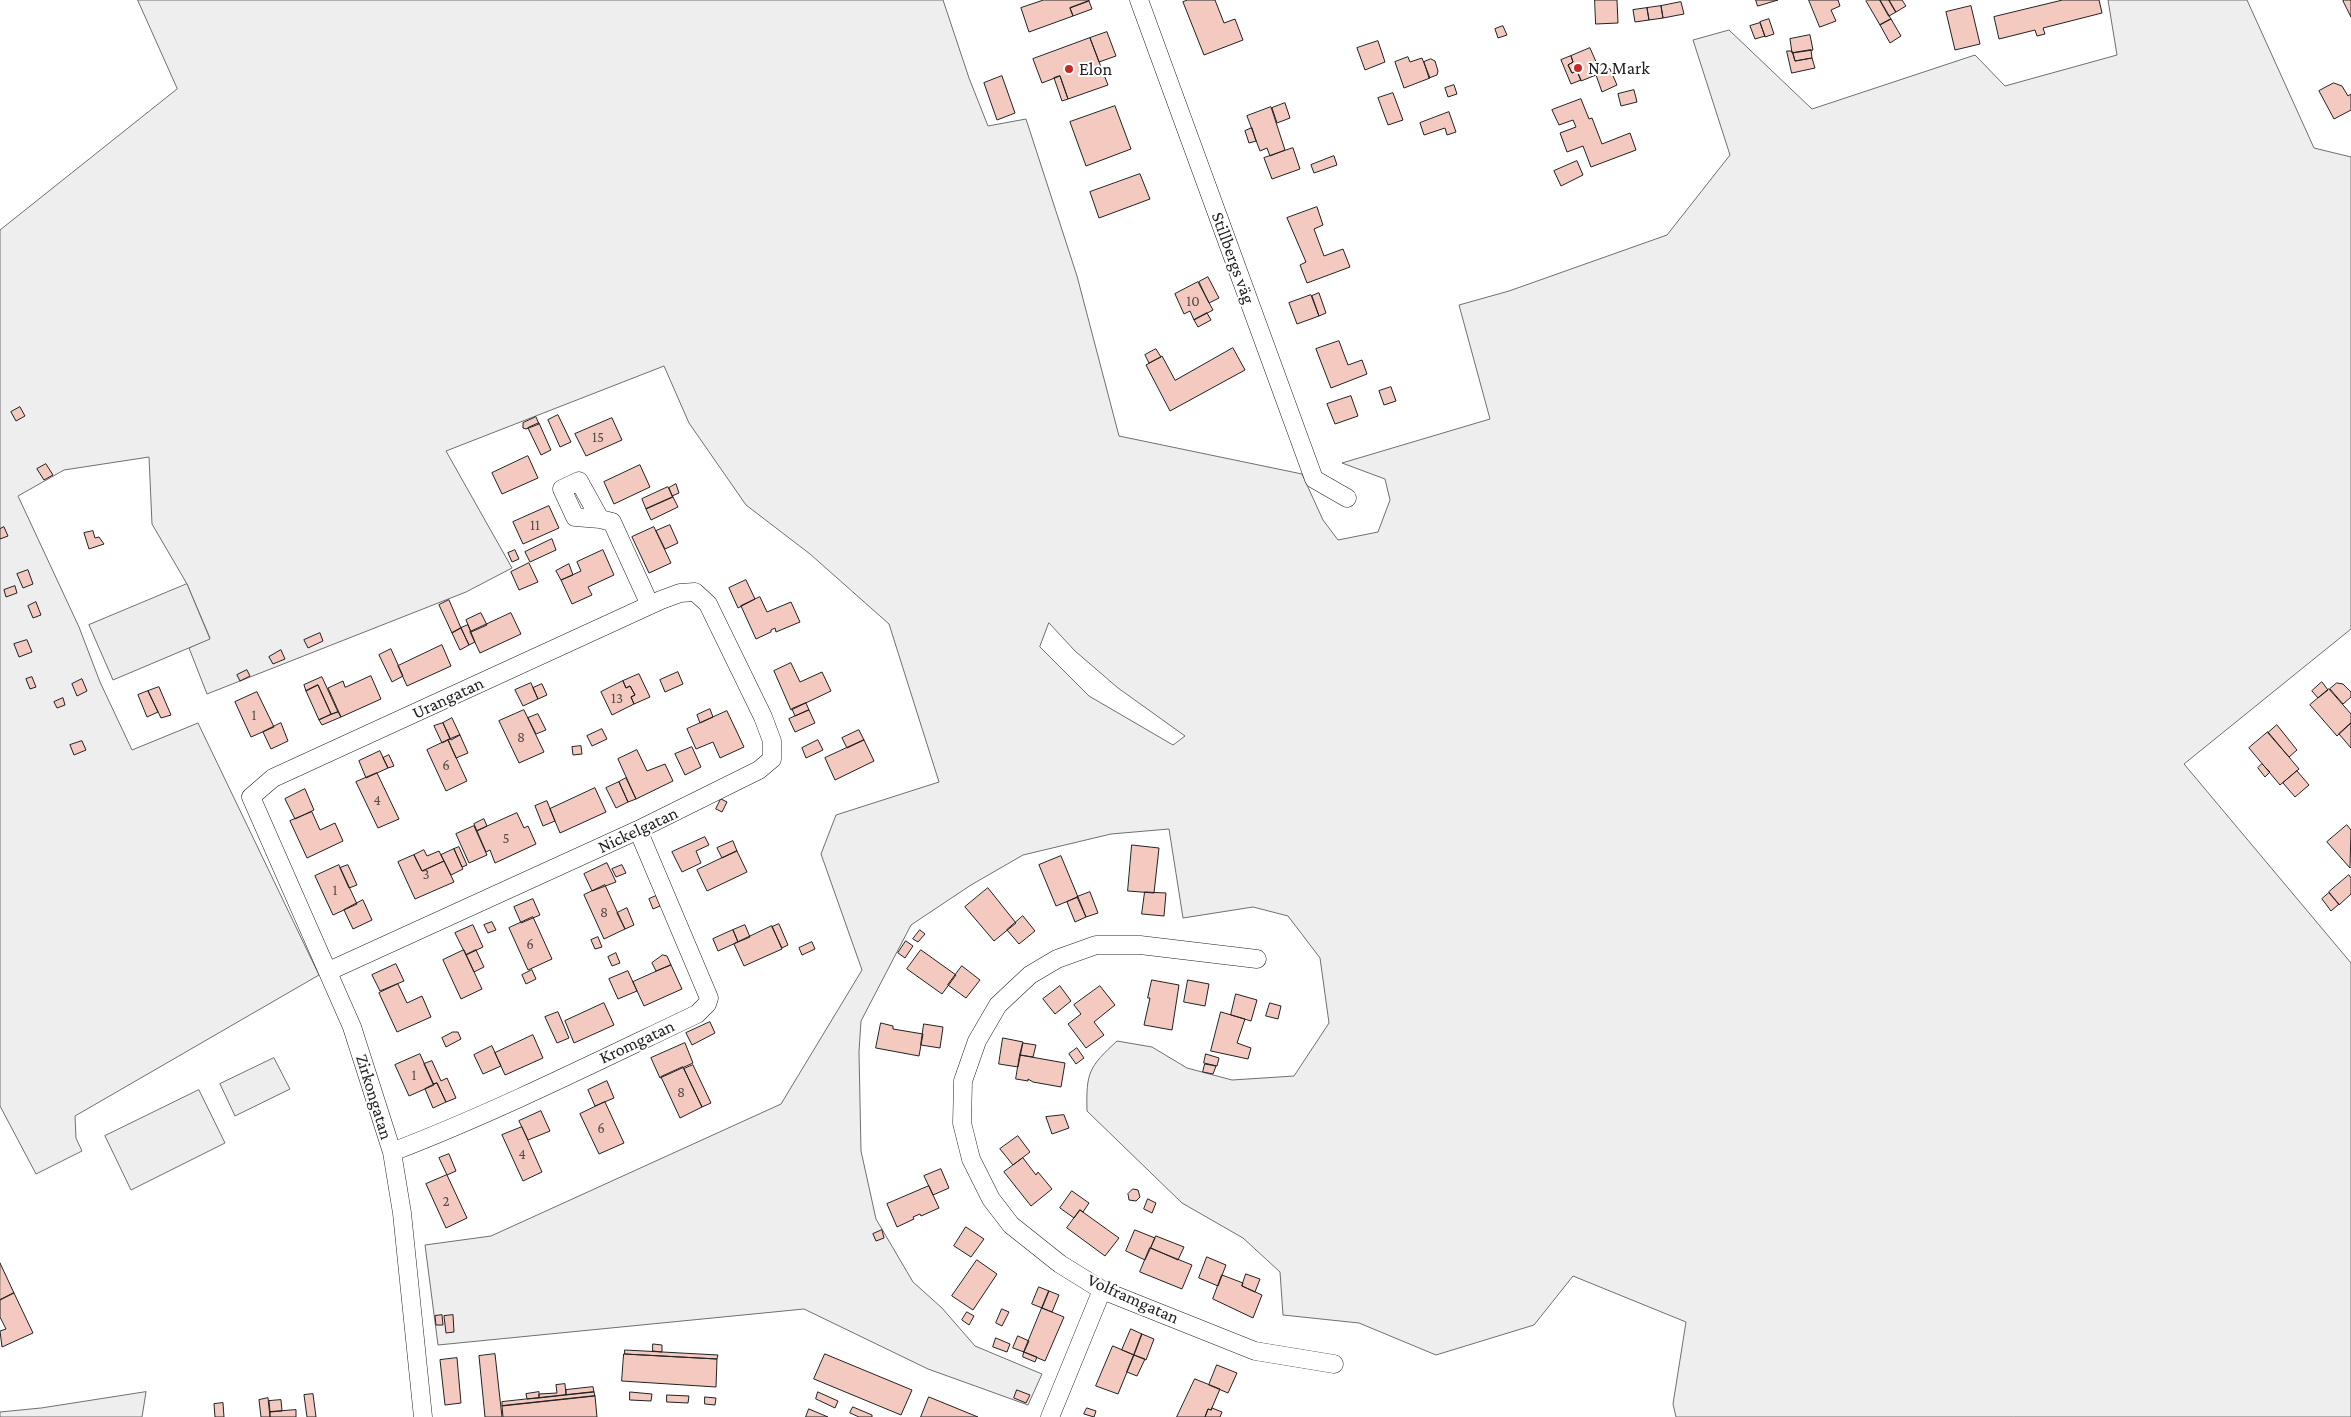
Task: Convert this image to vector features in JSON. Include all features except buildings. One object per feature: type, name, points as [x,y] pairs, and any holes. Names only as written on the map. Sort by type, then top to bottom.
[{"type":"street","name":"Stillbergs väg","points":[[1140,0],[1314,479],[1347,498]]},
{"type":"street","points":[[600,518],[612,522],[650,605]]},
{"type":"street","name":"Urangatan","points":[[251,797],[273,778],[650,605],[680,593],[695,592]]},
{"type":"street","name":"Nickelgatan","points":[[329,971],[638,830],[759,770],[772,759],[772,741],[763,717],[708,604],[695,592]]},
{"type":"street","name":"Zirkongatan","points":[[251,797],[352,1027],[392,1152],[402,1213],[423,1417]]},
{"type":"street","name":"Kromgatan","points":[[392,1152],[452,1129],[610,1056],[697,1014],[707,1004],[709,998],[638,830]]},
{"type":"street","name":"Volframgatan","points":[[1257,959],[1140,944],[1096,946],[1057,959],[1030,975],[998,1005],[977,1041],[963,1081],[962,1123],[971,1159],[991,1199],[1011,1225],[1060,1264],[1102,1290],[1255,1351],[1334,1364]]},
{"type":"street","points":[[1050,1417],[1102,1290]]},
{"type":"shaded area","points":[[138,0],[943,0],[969,78],[988,126],[1026,119],[1077,276],[1119,436],[1302,474],[1323,520],[1338,540],[1378,532],[1390,500],[1385,479],[1342,463],[1490,419],[1459,305],[1509,291],[1667,235],[1730,155],[1693,40],[1729,30],[1812,109],[1975,55],[2005,86],[2117,55],[2108,0],[2247,0],[2314,148],[2351,157],[2351,629],[2184,764],[2351,963],[2351,1417],[1676,1417],[1673,1404],[1686,1322],[1573,1276],[1534,1325],[1436,1355],[1359,1323],[1283,1315],[1280,1272],[1243,1238],[1182,1203],[1087,1111],[1087,1087],[1091,1071],[1100,1057],[1117,1041],[1152,1047],[1187,1068],[1232,1080],[1294,1076],[1329,1023],[1320,958],[1288,916],[1253,907],[1183,918],[1169,829],[1111,834],[1023,855],[971,885],[911,925],[861,1021],[859,1052],[861,1151],[876,1219],[913,1282],[942,1308],[975,1346],[1042,1374],[1028,1405],[928,1369],[804,1309],[438,1345],[425,1245],[491,1236],[781,1104],[862,970],[821,854],[836,815],[939,782],[889,624],[810,554],[746,505],[689,423],[664,366],[446,451],[512,568],[466,592],[207,694],[189,648],[210,638],[187,584],[152,524],[149,457],[64,470],[18,496],[79,627],[100,682],[132,750],[198,723],[319,975],[75,1116],[76,1138],[82,1151],[36,1174],[0,1106],[0,230],[177,89]],"holes":[[[1049,623],[1075,651],[1118,688],[1185,736],[1173,745],[1089,696],[1040,647]]]},
{"type":"shaded area","points":[[187,584],[210,639],[113,680],[89,625]]},
{"type":"shaded area","points":[[274,1058],[290,1089],[235,1116],[220,1084]]},
{"type":"shaded area","points":[[199,1090],[225,1143],[131,1190],[105,1136]]},
{"type":"shaded area","points":[[146,1392],[142,1417],[0,1417],[0,1412],[41,1408]]},
{"type":"place","name":"N2 Mark","points":[[1578,68]]},
{"type":"place","name":"Elon","points":[[1069,69]]}]
